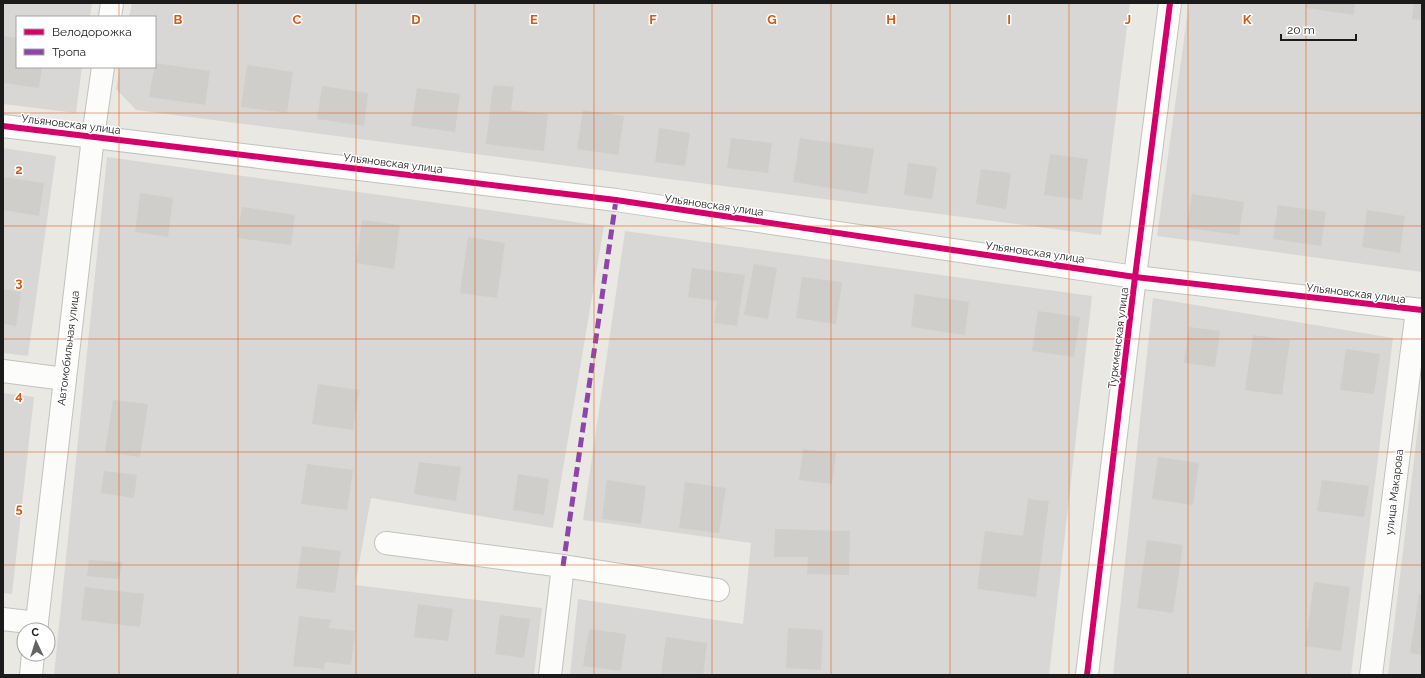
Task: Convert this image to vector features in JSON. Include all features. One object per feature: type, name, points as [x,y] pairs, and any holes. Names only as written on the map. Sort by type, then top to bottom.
[{"type":"street","points":[[110,16],[112,3]]},
{"type":"street","name":"Туркменская улица","points":[[1088,675],[1135,277],[1170,3]]},
{"type":"street","name":"Автомобильная улица","points":[[36,622],[93,137],[103,68]]},
{"type":"street","name":"Ульяновская улица","points":[[3,126],[616,200],[1135,277],[1420,310]]},
{"type":"street","name":"улица Макарова","points":[[1371,675],[1420,310]]},
{"type":"street","points":[[3,371],[65,379]]},
{"type":"street","points":[[386,543],[563,566],[718,590]]},
{"type":"street","points":[[550,675],[563,566]]},
{"type":"street","points":[[3,619],[17,622]]},
{"type":"street","points":[[31,675],[32,662]]},
{"type":"shaded area","points":[[3,3],[92,3],[90,16],[16,16],[16,68],[82,68],[76,113],[3,104]]},
{"type":"shaded area","points":[[132,3],[1130,3],[1101,235],[136,110],[116,89],[120,68],[156,68],[156,16],[129,16]]},
{"type":"shaded area","points":[[1189,3],[1422,3],[1422,272],[1157,236]]},
{"type":"shaded area","points":[[3,148],[56,156],[28,356],[3,353]]},
{"type":"shaded area","points":[[107,157],[604,226],[553,528],[371,498],[355,585],[542,608],[534,675],[54,675]]},
{"type":"shaded area","points":[[625,231],[1092,296],[1049,675],[570,675],[578,599],[743,624],[751,543],[583,520]]},
{"type":"shaded area","points":[[1153,298],[1393,338],[1351,675],[1113,675]]},
{"type":"shaded area","points":[[3,393],[34,397],[12,594],[3,593]]},
{"type":"shaded area","points":[[1422,394],[1422,675],[1388,675]]},
{"type":"building","points":[[1306,3],[1355,3],[1354,15],[1306,8]]},
{"type":"building","points":[[1414,3],[1422,3],[1422,20],[1412,19]]},
{"type":"building","points":[[3,36],[16,38],[16,68],[42,68],[39,88],[3,83]]},
{"type":"building","points":[[156,63],[210,71],[205,105],[149,97]]},
{"type":"building","points":[[247,65],[293,72],[287,113],[241,107]]},
{"type":"building","points":[[493,85],[514,87],[511,110],[548,114],[544,151],[486,144]]},
{"type":"building","points":[[322,86],[368,93],[364,126],[317,119]]},
{"type":"building","points":[[417,88],[460,94],[455,132],[411,126]]},
{"type":"building","points":[[583,110],[624,116],[618,155],[577,149]]},
{"type":"building","points":[[659,128],[690,133],[685,166],[655,162]]},
{"type":"building","points":[[731,138],[772,143],[768,173],[727,168]]},
{"type":"building","points":[[800,138],[874,149],[867,194],[793,182]]},
{"type":"building","points":[[1050,154],[1088,159],[1082,200],[1044,195]]},
{"type":"building","points":[[908,163],[937,167],[932,199],[904,195]]},
{"type":"building","points":[[981,169],[1011,173],[1006,209],[976,204]]},
{"type":"building","points":[[3,177],[44,183],[39,216],[3,210]]},
{"type":"building","points":[[140,193],[173,198],[168,237],[135,232]]},
{"type":"building","points":[[1192,194],[1244,202],[1239,235],[1187,228]]},
{"type":"building","points":[[1278,205],[1326,212],[1321,246],[1273,239]]},
{"type":"building","points":[[242,207],[295,215],[291,245],[237,238]]},
{"type":"building","points":[[1367,210],[1405,216],[1400,253],[1362,247]]},
{"type":"building","points":[[362,220],[400,225],[394,269],[356,263]]},
{"type":"building","points":[[468,237],[505,243],[497,298],[460,293]]},
{"type":"building","points":[[754,264],[777,268],[768,319],[744,315]]},
{"type":"building","points":[[692,268],[745,275],[737,326],[714,323],[717,301],[688,297]]},
{"type":"building","points":[[802,277],[842,282],[836,324],[796,318]]},
{"type":"building","points":[[3,289],[21,292],[16,326],[3,324]]},
{"type":"building","points":[[915,294],[969,302],[965,335],[911,327]]},
{"type":"building","points":[[1038,311],[1080,317],[1074,357],[1032,351]]},
{"type":"building","points":[[1189,327],[1220,331],[1215,367],[1184,363]]},
{"type":"building","points":[[1253,335],[1290,340],[1282,395],[1245,390]]},
{"type":"building","points":[[1346,349],[1380,354],[1374,394],[1340,390]]},
{"type":"building","points":[[318,384],[359,390],[353,430],[312,424]]},
{"type":"building","points":[[113,400],[148,404],[140,457],[105,452]]},
{"type":"building","points":[[803,449],[836,453],[832,484],[799,480]]},
{"type":"building","points":[[1158,457],[1199,463],[1193,505],[1152,499]]},
{"type":"building","points":[[419,462],[461,467],[456,501],[414,494]]},
{"type":"building","points":[[307,464],[353,470],[347,510],[301,504]]},
{"type":"building","points":[[104,471],[137,475],[134,498],[101,493]]},
{"type":"building","points":[[518,474],[549,479],[544,515],[513,510]]},
{"type":"building","points":[[607,480],[646,486],[641,524],[602,519]]},
{"type":"building","points":[[1322,480],[1369,486],[1364,517],[1317,511]]},
{"type":"building","points":[[685,482],[726,488],[719,533],[679,528]]},
{"type":"building","points":[[1028,499],[1049,501],[1036,597],[977,589],[985,531],[1023,536]]},
{"type":"building","points":[[775,529],[850,531],[849,575],[807,574],[808,557],[774,557]]},
{"type":"building","points":[[1147,540],[1183,545],[1173,613],[1137,608]]},
{"type":"building","points":[[302,546],[341,551],[335,593],[296,588]]},
{"type":"building","points":[[89,560],[122,562],[119,579],[87,576]]},
{"type":"building","points":[[1314,582],[1350,587],[1341,651],[1305,646]]},
{"type":"building","points":[[85,587],[144,594],[140,627],[81,620]]},
{"type":"building","points":[[1419,594],[1422,594],[1422,655],[1410,653]]},
{"type":"building","points":[[418,604],[453,609],[448,641],[414,637]]},
{"type":"building","points":[[500,615],[530,619],[524,658],[495,654]]},
{"type":"building","points":[[299,616],[332,620],[328,628],[355,631],[351,665],[325,662],[324,669],[293,666]]},
{"type":"building","points":[[788,628],[823,630],[821,670],[786,668]]},
{"type":"building","points":[[589,629],[626,634],[621,671],[583,666]]},
{"type":"building","points":[[666,637],[707,643],[703,675],[661,675]]},
{"type":"marked path","points":[[563,566],[616,200]]},
{"type":"cycle path","points":[[1087,675],[1170,3]]},
{"type":"cycle path","points":[[3,126],[616,200],[1135,277],[1422,310]]}]
